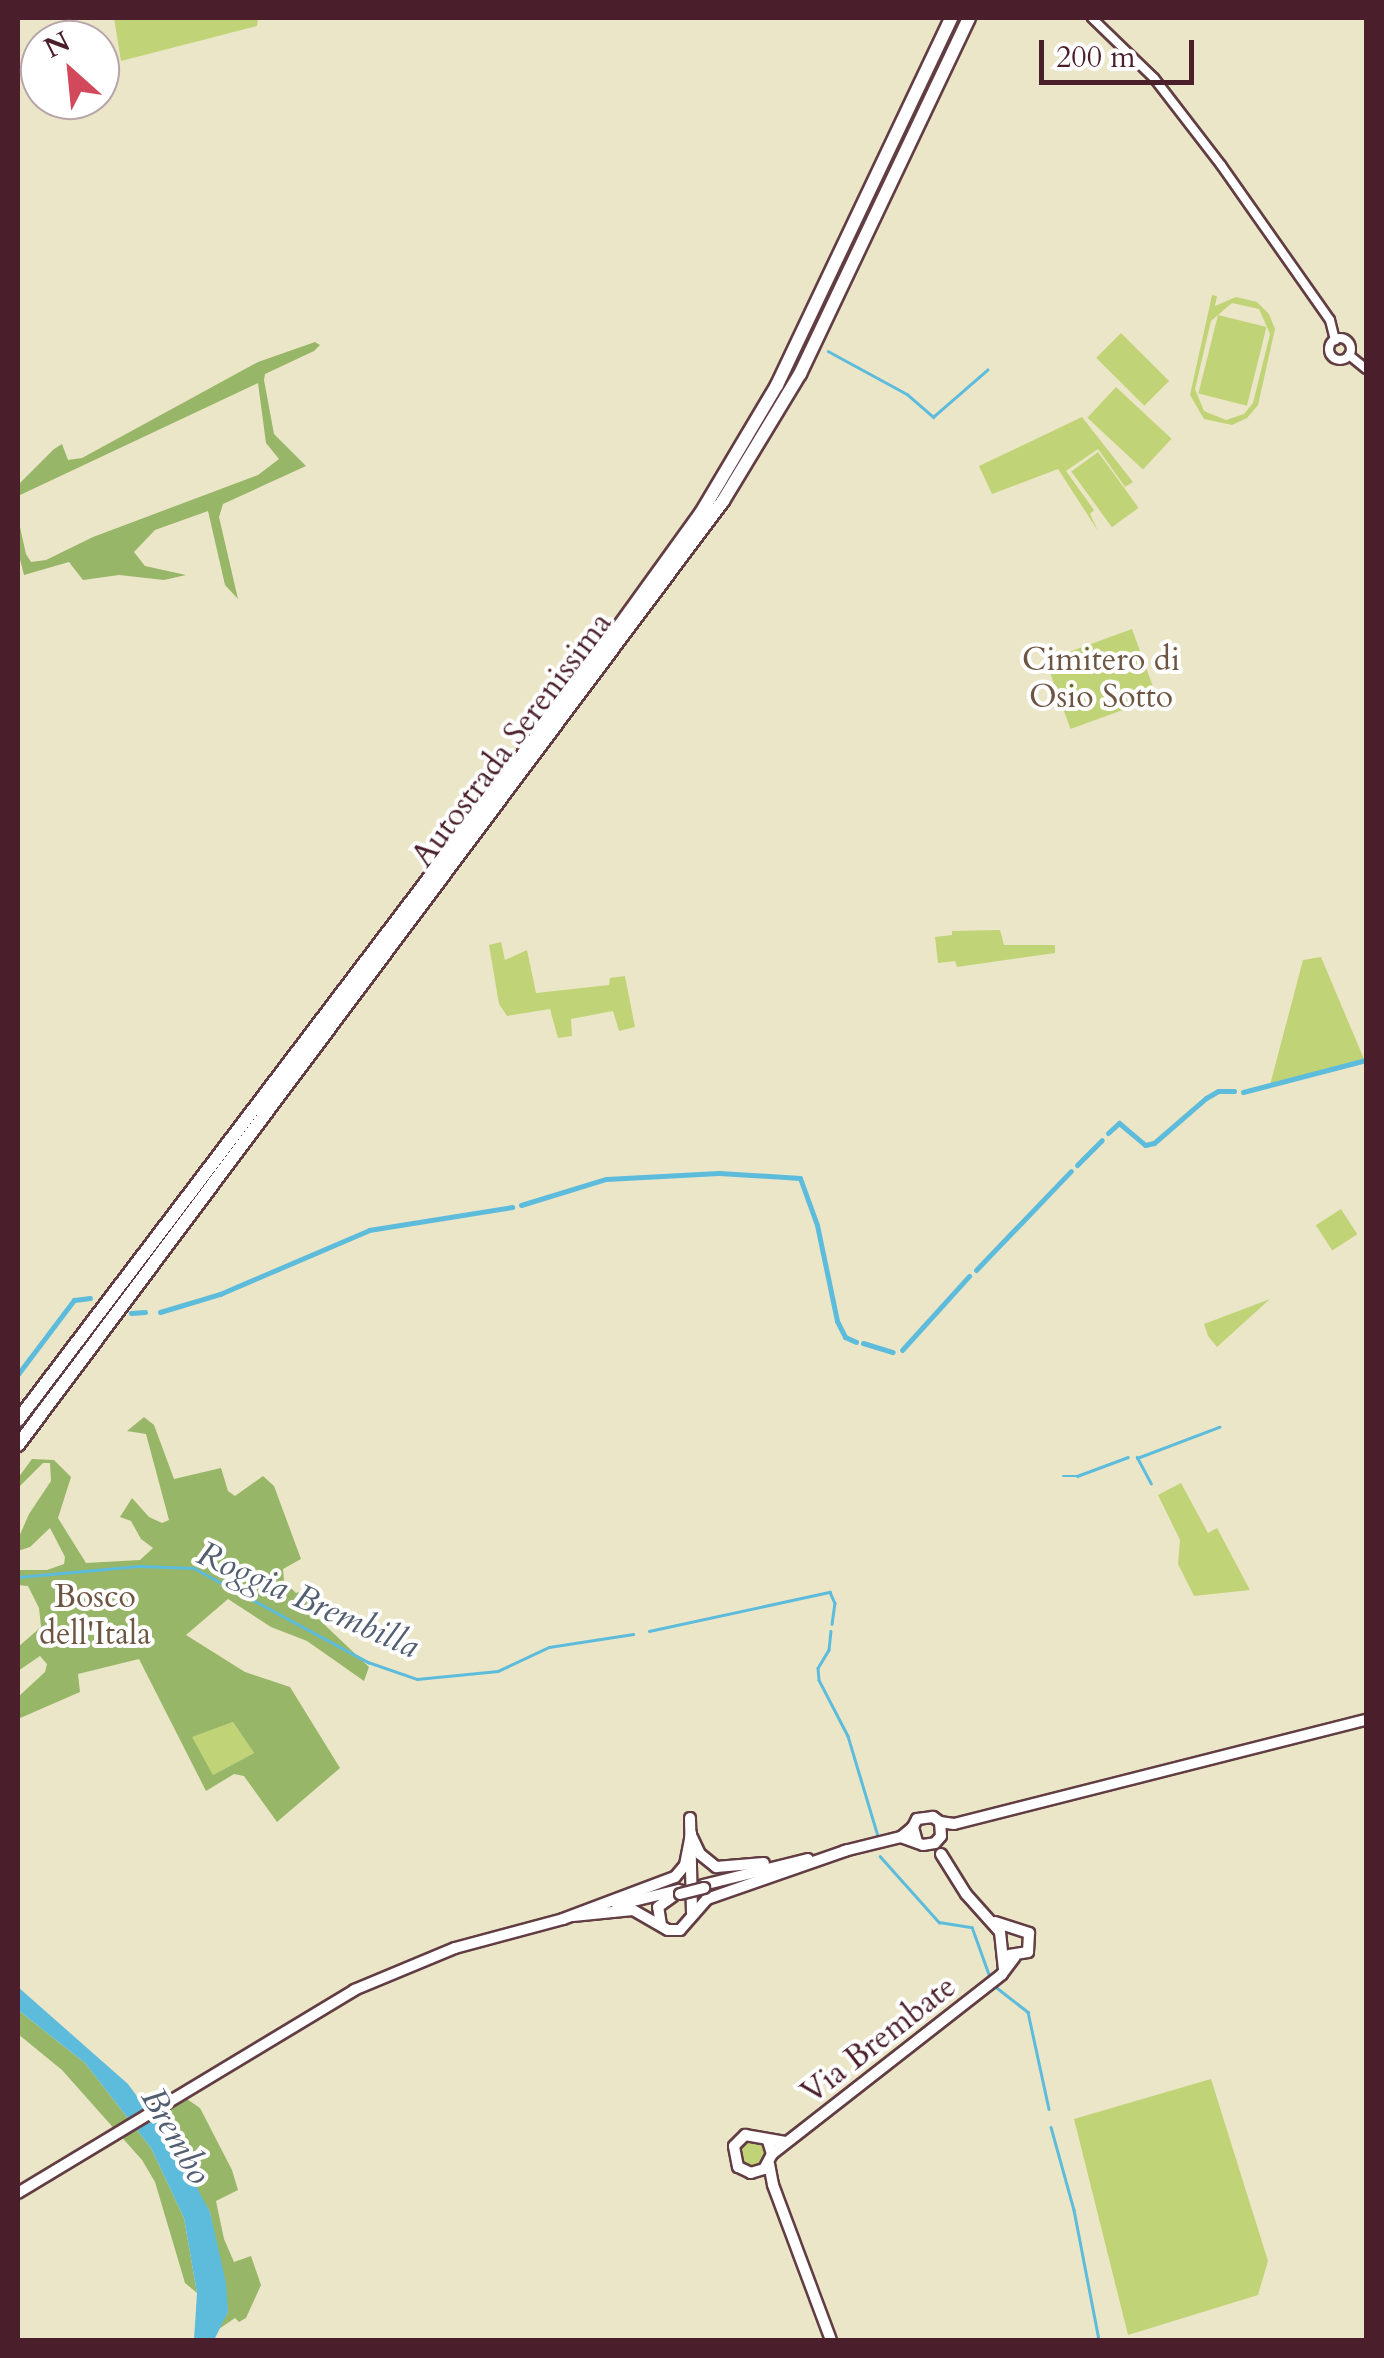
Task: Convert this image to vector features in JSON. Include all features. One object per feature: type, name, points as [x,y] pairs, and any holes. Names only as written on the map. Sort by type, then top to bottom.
[{"type":"highway","name":"Autostrada Serenissima","points":[[18,1420],[605,646],[701,513],[776,385],[951,18]]},
{"type":"highway","name":"Autostrada Serenissima","points":[[18,1445],[722,501],[800,374],[969,18]]},
{"type":"main road","points":[[901,1837],[925,1816],[954,1824],[1366,1724]]},
{"type":"main road","points":[[690,1818],[692,1919]]},
{"type":"main road","points":[[932,1840],[940,1822]]},
{"type":"main road","points":[[18,2193],[347,1994],[392,1972],[455,1948],[568,1917],[901,1837],[932,1840],[954,1824]]},
{"type":"main road","points":[[913,1826],[932,1840],[966,1894],[994,1922],[1004,1951],[1015,1957],[1028,1952],[1032,1939],[1021,1927],[994,1922]]},
{"type":"main road","points":[[691,1834],[700,1854],[716,1868]]},
{"type":"main road","points":[[568,1917],[675,1878],[682,1870],[691,1834]]},
{"type":"main road","points":[[692,1877],[702,1868],[848,1850]]},
{"type":"main road","points":[[568,1917],[633,1910],[662,1926],[680,1930],[702,1903],[714,1896],[848,1850]]},
{"type":"main road","points":[[662,1926],[660,1904],[679,1892]]},
{"type":"main road","points":[[1002,1937],[1011,1927]]},
{"type":"main road","name":"Via Brembate","points":[[1002,1974],[1004,1951]]},
{"type":"main road","name":"Via Brembate","points":[[771,2159],[784,2142],[801,2134],[1002,1974],[1015,1957]]},
{"type":"main road","points":[[773,2185],[756,2172],[738,2167],[734,2146],[752,2133],[768,2141],[773,2185],[831,2340]]},
{"type":"main road","name":"Via Brembate","points":[[768,2141],[784,2142]]},
{"type":"main road","points":[[756,2172],[771,2159]]},
{"type":"street","points":[[1092,18],[1154,78],[1220,165],[1330,320],[1335,340],[1330,347],[1332,356],[1341,360],[1349,355]]},
{"type":"street","points":[[1335,340],[1347,341],[1349,355],[1366,369]]},
{"type":"green space","points":[[258,18],[257,26],[121,61],[120,20],[114,20]]},
{"type":"green space","points":[[1212,295],[1217,296],[1215,306],[1236,297],[1257,302],[1269,314],[1275,329],[1258,405],[1247,418],[1232,425],[1204,419],[1190,395]],"holes":[[[1232,303],[1259,309],[1270,334],[1253,403],[1244,414],[1226,420],[1204,411],[1195,389],[1211,321]]]},
{"type":"green space","points":[[1218,315],[1267,327],[1247,406],[1198,394]]},
{"type":"green space","points":[[1121,333],[1169,381],[1144,406],[1096,358]]},
{"type":"green space","points":[[315,342],[320,345],[314,351],[265,374],[264,380],[274,434],[306,466],[223,504],[219,517],[238,599],[225,585],[208,511],[155,530],[134,552],[145,566],[186,575],[164,580],[119,575],[83,580],[69,562],[24,575],[18,552],[18,518],[31,562],[46,560],[93,537],[258,475],[279,459],[266,443],[258,383],[18,496],[18,485],[54,449],[62,444],[68,460],[82,458],[258,362]]},
{"type":"green space","points":[[1116,387],[1172,439],[1143,470],[1087,418]]},
{"type":"green space","points":[[1082,417],[1133,482],[1125,487],[1098,449],[1066,471],[1094,510],[1090,514],[1098,531],[1058,469],[992,494],[979,466]]},
{"type":"green space","points":[[1098,452],[1139,508],[1112,527],[1071,471]]},
{"type":"green space","name":"Cimitero di Osio Sotto","points":[[1132,629],[1157,698],[1071,729],[1046,660]]},
{"type":"green space","points":[[1000,930],[1004,945],[1055,945],[1055,953],[957,967],[955,961],[938,963],[935,937],[952,935],[952,931]]},
{"type":"green space","points":[[501,942],[505,960],[527,950],[536,993],[609,985],[610,978],[625,976],[635,1027],[619,1031],[613,1011],[571,1019],[572,1036],[558,1038],[550,1009],[507,1016],[499,1004],[489,945]]},
{"type":"green space","points":[[1321,957],[1364,1059],[1270,1085],[1303,960]]},
{"type":"green space","points":[[1341,1209],[1357,1234],[1332,1250],[1316,1225]]},
{"type":"green space","points":[[1270,1299],[1217,1347],[1208,1336],[1204,1324]]},
{"type":"green space","name":"Bosco dell'Itala","points":[[144,1417],[154,1425],[174,1479],[221,1468],[228,1491],[235,1496],[263,1476],[274,1486],[301,1559],[283,1569],[284,1581],[296,1593],[310,1589],[308,1609],[369,1667],[364,1681],[307,1641],[271,1627],[228,1599],[186,1635],[245,1672],[290,1687],[340,1768],[277,1822],[244,1776],[234,1774],[206,1791],[139,1659],[78,1674],[80,1692],[18,1719],[18,1697],[45,1672],[47,1664],[40,1656],[18,1671],[18,1647],[41,1627],[39,1608],[28,1586],[18,1585],[18,1570],[47,1570],[64,1564],[65,1557],[50,1528],[30,1547],[18,1551],[18,1539],[29,1514],[51,1481],[50,1463],[43,1463],[18,1488],[18,1478],[32,1459],[54,1460],[71,1477],[58,1518],[86,1563],[140,1560],[153,1548],[141,1539],[131,1521],[120,1517],[132,1498],[149,1517],[162,1523],[169,1520],[146,1434],[127,1431]],"holes":[[[233,1722],[254,1753],[213,1775],[192,1737]]]},
{"type":"green space","points":[[1181,1483],[1208,1533],[1217,1528],[1250,1590],[1194,1596],[1178,1564],[1180,1540],[1158,1495]]},
{"type":"green space","points":[[233,1722],[254,1753],[213,1775],[191,1737]]},
{"type":"green space","points":[[18,2010],[85,2063],[151,2148],[184,2218],[197,2293],[185,2283],[155,2182],[142,2160],[62,2070],[18,2034]]},
{"type":"green space","points":[[1211,2079],[1268,2261],[1258,2295],[1128,2335],[1074,2119]]},
{"type":"green space","points":[[184,2097],[200,2108],[238,2190],[216,2201],[224,2239],[234,2262],[251,2256],[261,2285],[246,2318],[239,2322],[235,2318],[216,2331],[228,2312],[210,2212],[152,2118]]},
{"type":"green space","points":[[753,2139],[763,2144],[768,2154],[763,2164],[753,2169],[743,2164],[738,2154],[743,2144]]},
{"type":"water","points":[[18,1987],[128,2084],[177,2151],[210,2212],[226,2283],[228,2312],[214,2340],[194,2340],[197,2293],[184,2218],[151,2148],[85,2063],[18,2010]]},
{"type":"waterway","points":[[828,351],[907,394],[933,417],[987,370]]},
{"type":"waterway","name":"Roggia Brembilla","points":[[1243,1092],[1366,1060]]},
{"type":"waterway","name":"Roggia Brembilla","points":[[1108,1133],[1119,1123],[1145,1145],[1154,1143],[1206,1098],[1218,1091],[1234,1091]]},
{"type":"waterway","name":"Roggia Brembilla","points":[[1077,1165],[1102,1140]]},
{"type":"waterway","name":"Roggia Brembilla","points":[[976,1270],[1071,1171]]},
{"type":"waterway","name":"Roggia Brembilla","points":[[521,1205],[606,1179],[719,1173],[800,1178],[817,1225],[837,1321],[845,1337],[856,1342]]},
{"type":"waterway","name":"Roggia Brembilla","points":[[160,1312],[220,1294],[369,1230],[512,1207]]},
{"type":"waterway","name":"Roggia Brembilla","points":[[902,1350],[969,1276]]},
{"type":"waterway","name":"Roggia Brembilla","points":[[18,1374],[74,1300],[90,1298]]},
{"type":"waterway","name":"Roggia Brembilla","points":[[131,1313],[145,1312]]},
{"type":"waterway","name":"Roggia Brembilla","points":[[863,1343],[893,1352]]},
{"type":"waterway","points":[[1151,1484],[1137,1458],[1219,1427]]},
{"type":"waterway","points":[[1063,1476],[1077,1476],[1128,1457]]},
{"type":"waterway","name":"Roggia Brembilla","points":[[18,1577],[139,1566],[194,1568],[368,1662],[417,1679],[498,1671],[549,1647],[633,1634]]},
{"type":"waterway","name":"Roggia Brembilla","points":[[649,1631],[830,1592],[835,1603],[832,1624]]},
{"type":"waterway","name":"Roggia Brembilla","points":[[831,1631],[829,1650],[818,1668],[819,1680],[848,1736],[878,1836]]},
{"type":"waterway","name":"Roggia Brembilla","points":[[880,1856],[939,1922],[972,1927],[990,1977]]},
{"type":"waterway","name":"Roggia Brembilla","points":[[996,1987],[1028,2012],[1049,2109]]},
{"type":"waterway","name":"Roggia Brembilla","points":[[1051,2127],[1074,2210],[1099,2340]]},
{"type":"water label","name":"Brembo","points":[[176,2136]]}]
